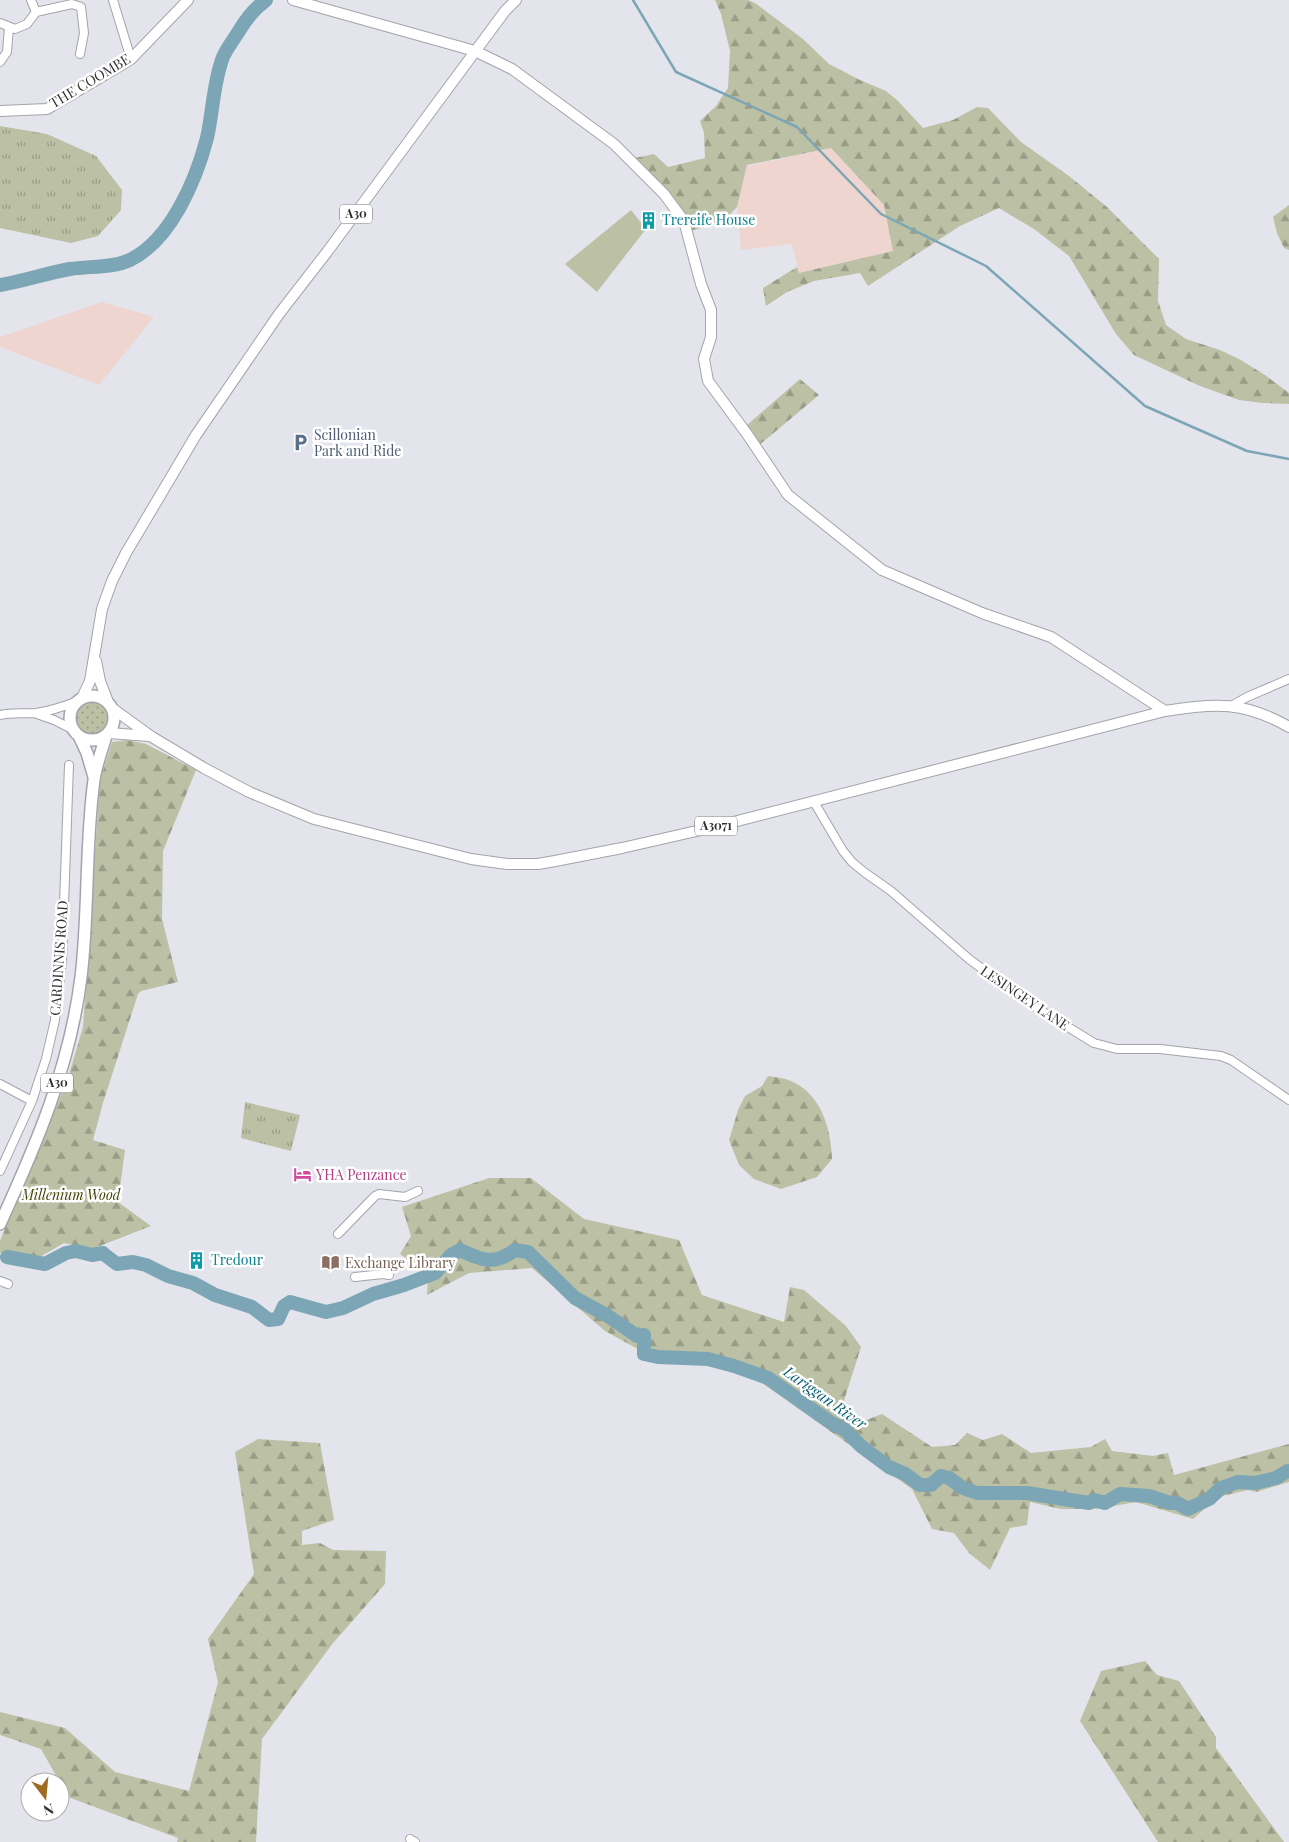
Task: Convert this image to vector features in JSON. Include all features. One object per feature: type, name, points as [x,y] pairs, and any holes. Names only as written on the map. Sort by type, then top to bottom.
[{"type":"highway","points":[[96,696],[110,705],[114,721],[107,734],[95,740],[87,740],[76,733],[70,716],[72,709],[80,700],[96,696]]},
{"type":"highway","name":"A30","points":[[76,733],[91,764],[94,779]]},
{"type":"highway","name":"A30","points":[[0,1224],[31,1157],[50,1107],[75,1018],[81,975],[94,779],[107,734]]},
{"type":"main road","name":"THE COOMBE","points":[[0,111],[46,108],[131,59],[188,0]]},
{"type":"main road","points":[[293,0],[475,51],[512,69],[614,144],[664,194],[684,221],[701,284],[711,310],[711,337],[704,359],[708,381],[788,495],[882,570],[982,612],[1051,637],[1165,711]]},
{"type":"main road","name":"A30","points":[[80,700],[90,681],[102,608],[112,581],[126,553],[196,435],[279,314],[505,11],[516,0]]},
{"type":"main road","name":"A30","points":[[95,658],[100,682],[110,705]]},
{"type":"main road","name":"A3071","points":[[110,705],[152,737],[204,768],[249,792],[314,819],[470,859],[507,864],[538,864],[622,848],[814,802],[1165,711],[1209,705],[1233,705],[1271,717],[1289,727]]},
{"type":"main road","name":"A3071","points":[[107,734],[124,733],[152,737]]},
{"type":"street","points":[[31,0],[36,12]]},
{"type":"street","points":[[113,0],[131,59]]},
{"type":"street","points":[[0,23],[15,29],[26,24],[36,12],[72,4],[81,7],[84,33],[80,54]]},
{"type":"street","points":[[0,62],[7,52],[9,27]]},
{"type":"street","points":[[1233,705],[1289,679]]},
{"type":"street","points":[[0,715],[21,712],[35,713],[62,708],[80,700]]},
{"type":"street","points":[[35,713],[54,720],[76,733]]},
{"type":"street","name":"CARDINNIS ROAD","points":[[0,1171],[32,1101],[46,1059],[55,1020],[62,960],[69,765]]},
{"type":"street","name":"LESINGEY LANE","points":[[814,802],[843,851],[852,862],[891,891],[969,958],[1046,1013],[1094,1043],[1117,1049],[1160,1049],[1221,1056],[1231,1060],[1289,1100]]},
{"type":"street","points":[[0,1084],[32,1101]]},
{"type":"street","points":[[338,1234],[375,1196],[379,1194],[405,1197],[418,1191]]},
{"type":"street","points":[[355,1277],[389,1275]]},
{"type":"shaded area","points":[[831,148],[884,205],[894,251],[799,273],[792,244],[741,250],[737,207],[747,166]]},
{"type":"shaded area","points":[[102,302],[154,317],[99,385],[0,347],[0,337]]},
{"type":"green space","points":[[715,0],[748,0],[755,3],[803,39],[829,64],[886,91],[923,128],[953,120],[977,107],[988,108],[1021,142],[1069,176],[1107,207],[1159,259],[1158,301],[1166,325],[1186,339],[1220,350],[1265,375],[1289,393],[1289,404],[1239,400],[1200,386],[1134,355],[1116,334],[1069,256],[1034,229],[999,208],[960,226],[868,286],[860,273],[814,281],[787,292],[766,306],[763,288],[797,267],[799,273],[893,251],[884,205],[831,148],[747,165],[737,207],[723,222],[690,231],[675,202],[665,188],[635,158],[654,154],[668,167],[705,158],[704,133],[700,121],[716,106],[728,88],[730,51],[721,14]]},
{"type":"green space","points":[[0,126],[47,134],[96,156],[122,190],[121,210],[98,236],[71,243],[0,228]]},
{"type":"green space","points":[[1289,205],[1289,250],[1284,248],[1277,233],[1273,217]]},
{"type":"green space","points":[[631,210],[646,229],[597,292],[565,264]]},
{"type":"green space","points":[[800,379],[819,395],[758,446],[747,425]]},
{"type":"green space","points":[[92,701],[99,702],[104,706],[108,711],[108,725],[104,730],[99,734],[92,735],[85,734],[80,730],[76,725],[75,718],[76,711],[80,706],[85,702]]},
{"type":"green space","name":"Millenium Wood","points":[[127,740],[146,744],[196,770],[163,851],[162,919],[178,982],[141,991],[138,994],[93,1140],[125,1150],[118,1202],[151,1226],[92,1249],[64,1243],[38,1258],[0,1253],[0,1241],[68,1078],[83,1027],[100,780],[112,742]]},
{"type":"green space","points":[[768,1076],[791,1081],[810,1094],[822,1113],[831,1147],[832,1159],[817,1177],[781,1189],[754,1179],[739,1165],[729,1140],[738,1110],[745,1096],[762,1086]]},
{"type":"green space","points":[[245,1102],[300,1115],[291,1151],[241,1138]]},
{"type":"green space","points":[[489,1178],[531,1178],[584,1219],[679,1240],[702,1295],[784,1322],[790,1287],[804,1290],[846,1326],[861,1347],[840,1413],[856,1424],[882,1414],[932,1447],[955,1445],[967,1433],[983,1440],[1002,1434],[1031,1453],[1091,1447],[1105,1439],[1112,1451],[1153,1456],[1168,1453],[1174,1475],[1289,1444],[1289,1482],[1256,1492],[1248,1490],[1218,1497],[1193,1519],[1136,1502],[1097,1509],[1061,1509],[1030,1502],[1027,1525],[1010,1528],[990,1570],[969,1553],[954,1533],[932,1529],[912,1489],[759,1381],[708,1364],[665,1364],[605,1331],[532,1268],[469,1273],[427,1295],[428,1279],[419,1267],[400,1254],[411,1236],[402,1207]]},
{"type":"green space","points":[[258,1439],[320,1443],[334,1520],[302,1531],[302,1545],[320,1543],[333,1550],[386,1551],[385,1584],[333,1643],[262,1739],[256,1842],[177,1842],[178,1838],[70,1798],[70,1772],[54,1772],[41,1749],[0,1735],[0,1712],[65,1728],[115,1772],[189,1791],[218,1682],[208,1639],[254,1574],[235,1452]]},
{"type":"green space","points":[[1145,1661],[1157,1675],[1179,1681],[1216,1737],[1216,1748],[1284,1842],[1158,1842],[1080,1721],[1101,1671]]},
{"type":"waterway","points":[[0,285],[70,269],[123,263],[145,251],[158,238],[180,207],[196,172],[207,138],[217,77],[223,57],[248,18],[266,0]]},
{"type":"waterway","points":[[633,0],[676,72],[797,127],[881,214],[986,266],[1145,406],[1247,451],[1289,459]]},
{"type":"waterway","name":"Lariggan River","points":[[105,1255],[117,1264],[133,1262],[146,1265],[168,1276],[193,1283],[215,1295],[252,1307],[269,1320],[278,1319],[284,1306],[290,1302],[326,1312],[343,1308],[373,1294],[435,1273],[451,1255],[460,1250],[488,1260],[500,1258],[515,1250],[528,1252],[575,1298],[608,1316],[637,1336],[644,1335],[644,1354],[658,1357],[708,1359],[768,1378],[830,1422],[845,1430],[862,1447],[889,1467],[905,1474],[920,1485],[931,1485],[941,1476],[949,1478],[963,1488],[977,1493],[1027,1493],[1089,1503],[1094,1500],[1105,1503],[1120,1494],[1149,1496],[1170,1503],[1177,1503],[1188,1509],[1209,1499],[1221,1488],[1238,1482],[1255,1483],[1276,1478],[1289,1471]]},
{"type":"waterway","name":"Lariggan River","points":[[7,1257],[45,1264],[66,1253],[76,1251],[92,1255],[103,1253]]},
{"type":"place","name":"Trereife House","points":[[648,220]]},
{"type":"place","name":"Scillonian Park and Ride","points":[[300,443]]},
{"type":"place","name":"YHA Penzance","points":[[302,1175]]},
{"type":"place","name":"Tredour","points":[[197,1260]]},
{"type":"place","name":"Exchange Library","points":[[331,1263]]}]
